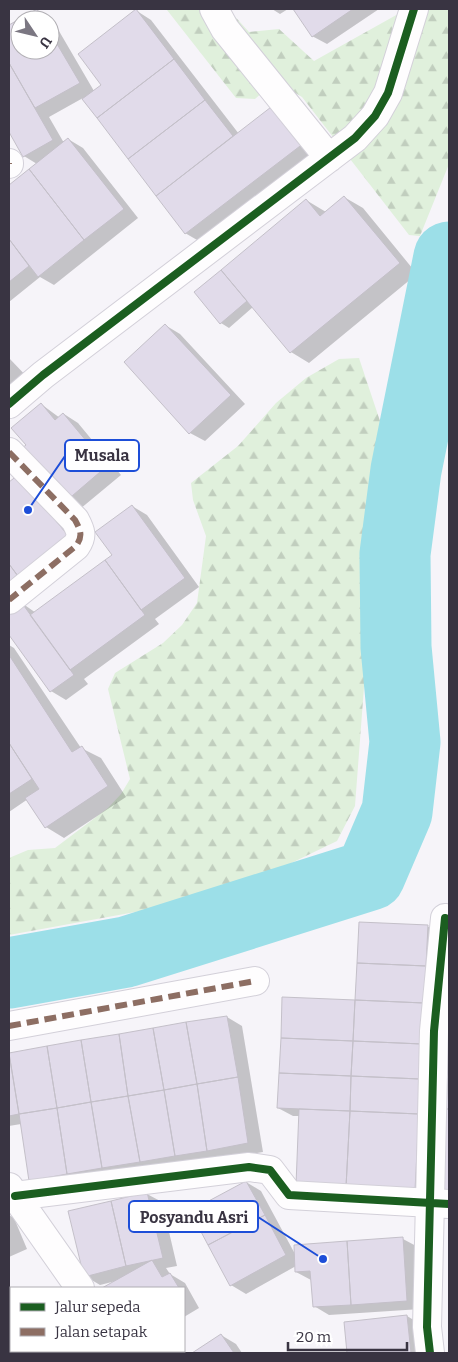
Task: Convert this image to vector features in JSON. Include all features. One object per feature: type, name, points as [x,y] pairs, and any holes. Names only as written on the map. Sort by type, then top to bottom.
[{"type":"street","points":[[214,9],[225,29],[329,158]]},
{"type":"street","points":[[9,404],[42,375],[355,138],[375,116],[388,92],[414,9]]},
{"type":"street","points":[[9,452],[75,520],[81,531],[81,539],[76,546],[9,600]]},
{"type":"street","points":[[430,1353],[427,1327],[439,1204],[434,1031],[445,918]]},
{"type":"street","points":[[9,1026],[255,982]]},
{"type":"street","points":[[79,1287],[12,1191],[249,1167],[270,1170],[289,1195],[439,1204]]},
{"type":"green space","points":[[228,9],[249,32],[279,29],[314,61],[407,9],[449,9],[449,164],[420,236],[409,235],[302,97],[289,89],[273,87],[255,99],[236,98],[167,10]]},
{"type":"green space","points":[[359,358],[397,472],[384,505],[375,542],[355,806],[337,841],[223,896],[9,935],[9,858],[28,850],[55,848],[108,808],[121,794],[130,779],[108,689],[115,673],[163,643],[182,625],[197,603],[206,536],[193,500],[191,483],[238,446],[276,403],[306,378],[339,359]]},
{"type":"building","points":[[136,9],[174,59],[97,118],[82,99],[101,85],[78,54]]},
{"type":"building","points":[[293,9],[353,9],[312,37]]},
{"type":"building","points":[[9,25],[10,60],[60,60],[60,49],[80,83],[35,108],[9,63]]},
{"type":"building","points":[[174,59],[205,100],[128,159],[97,118]]},
{"type":"building","points":[[9,63],[53,140],[23,157],[9,132]]},
{"type":"building","points":[[205,100],[233,136],[156,196],[128,159]]},
{"type":"building","points":[[275,104],[304,143],[185,234],[156,196]]},
{"type":"building","points":[[68,138],[124,209],[84,240],[29,169]]},
{"type":"building","points":[[29,169],[84,240],[38,277],[9,239],[9,185]]},
{"type":"building","points":[[344,196],[400,263],[290,353],[221,270],[306,199],[320,216]]},
{"type":"building","points":[[9,239],[29,266],[9,282]]},
{"type":"building","points":[[221,270],[247,301],[220,324],[194,292]]},
{"type":"building","points":[[165,324],[231,395],[189,434],[124,362]]},
{"type":"building","points":[[41,403],[55,420],[63,413],[107,466],[65,502],[21,449],[26,445],[11,428]]},
{"type":"building","points":[[18,475],[70,538],[21,580],[9,564],[9,482]]},
{"type":"building","points":[[132,505],[185,578],[141,610],[105,560],[112,555],[95,532]]},
{"type":"building","points":[[105,560],[145,615],[70,670],[30,615]]},
{"type":"building","points":[[9,564],[17,575],[9,582]]},
{"type":"building","points":[[19,599],[74,675],[50,692],[9,635],[9,607]]},
{"type":"building","points":[[9,655],[72,752],[82,746],[108,786],[45,828],[25,798],[39,789],[9,743]]},
{"type":"building","points":[[9,743],[32,779],[9,794]]},
{"type":"building","points":[[359,922],[428,925],[426,966],[357,963]]},
{"type":"building","points":[[357,963],[426,966],[424,1003],[355,1000]]},
{"type":"building","points":[[282,997],[355,1000],[353,1041],[281,1038]]},
{"type":"building","points":[[355,1000],[424,1003],[422,1044],[353,1041]]},
{"type":"building","points":[[227,1016],[238,1077],[197,1084],[186,1022]]},
{"type":"building","points":[[186,1022],[197,1084],[164,1090],[153,1028]]},
{"type":"building","points":[[153,1028],[164,1090],[128,1096],[119,1034]]},
{"type":"building","points":[[119,1034],[128,1096],[91,1102],[81,1040]]},
{"type":"building","points":[[281,1038],[353,1041],[351,1076],[279,1073]]},
{"type":"building","points":[[81,1040],[91,1102],[57,1108],[47,1046]]},
{"type":"building","points":[[353,1041],[422,1044],[420,1079],[351,1076]]},
{"type":"building","points":[[47,1046],[57,1108],[19,1114],[9,1053]]},
{"type":"building","points":[[9,1054],[19,1114],[9,1116]]},
{"type":"building","points":[[279,1073],[351,1076],[350,1111],[277,1108]]},
{"type":"building","points":[[351,1076],[420,1079],[419,1114],[350,1111]]},
{"type":"building","points":[[238,1077],[248,1143],[207,1151],[197,1084]]},
{"type":"building","points":[[448,1078],[449,1109],[446,1109]]},
{"type":"building","points":[[197,1084],[207,1151],[175,1156],[164,1090]]},
{"type":"building","points":[[164,1090],[175,1156],[140,1162],[128,1096]]},
{"type":"building","points":[[128,1096],[140,1162],[102,1168],[91,1102]]},
{"type":"building","points":[[91,1102],[102,1168],[67,1174],[57,1108]]},
{"type":"building","points":[[57,1108],[67,1174],[29,1181],[19,1114]]},
{"type":"building","points":[[299,1109],[350,1111],[346,1187],[296,1185]]},
{"type":"building","points":[[446,1109],[449,1109],[449,1190],[441,1190]]},
{"type":"building","points":[[350,1111],[419,1114],[415,1190],[346,1187]]},
{"type":"building","points":[[246,1181],[265,1215],[208,1245],[190,1211]]},
{"type":"building","points":[[147,1192],[163,1258],[126,1266],[111,1201]]},
{"type":"building","points":[[111,1201],[126,1266],[84,1277],[68,1211]]},
{"type":"building","points":[[265,1215],[286,1255],[230,1286],[208,1245]]},
{"type":"building","points":[[403,1237],[407,1301],[351,1305],[347,1241]]},
{"type":"building","points":[[347,1241],[351,1305],[313,1307],[310,1271],[295,1272],[294,1245]]},
{"type":"building","points":[[152,1260],[162,1277],[170,1273],[178,1287],[104,1287]]},
{"type":"building","points":[[407,1315],[411,1353],[347,1353],[344,1322]]},
{"type":"building","points":[[221,1334],[234,1353],[192,1353]]},
{"type":"waterway","points":[[9,973],[126,952],[370,875],[397,812],[405,742],[396,647],[395,554],[406,470],[449,257]]},
{"type":"marked path","points":[[9,452],[75,520],[80,533],[80,539],[76,546],[9,600]]},
{"type":"marked path","points":[[9,1026],[255,981]]},
{"type":"cycle path","points":[[9,404],[43,375],[355,138],[375,116],[388,93],[414,9]]},
{"type":"cycle path","points":[[430,1353],[427,1327],[434,1031],[445,918]]},
{"type":"cycle path","points":[[15,1196],[249,1167],[270,1170],[289,1195],[449,1204]]},
{"type":"place","name":"Musala","points":[[28,510]]},
{"type":"place","name":"Posyandu Asri","points":[[323,1259]]}]
